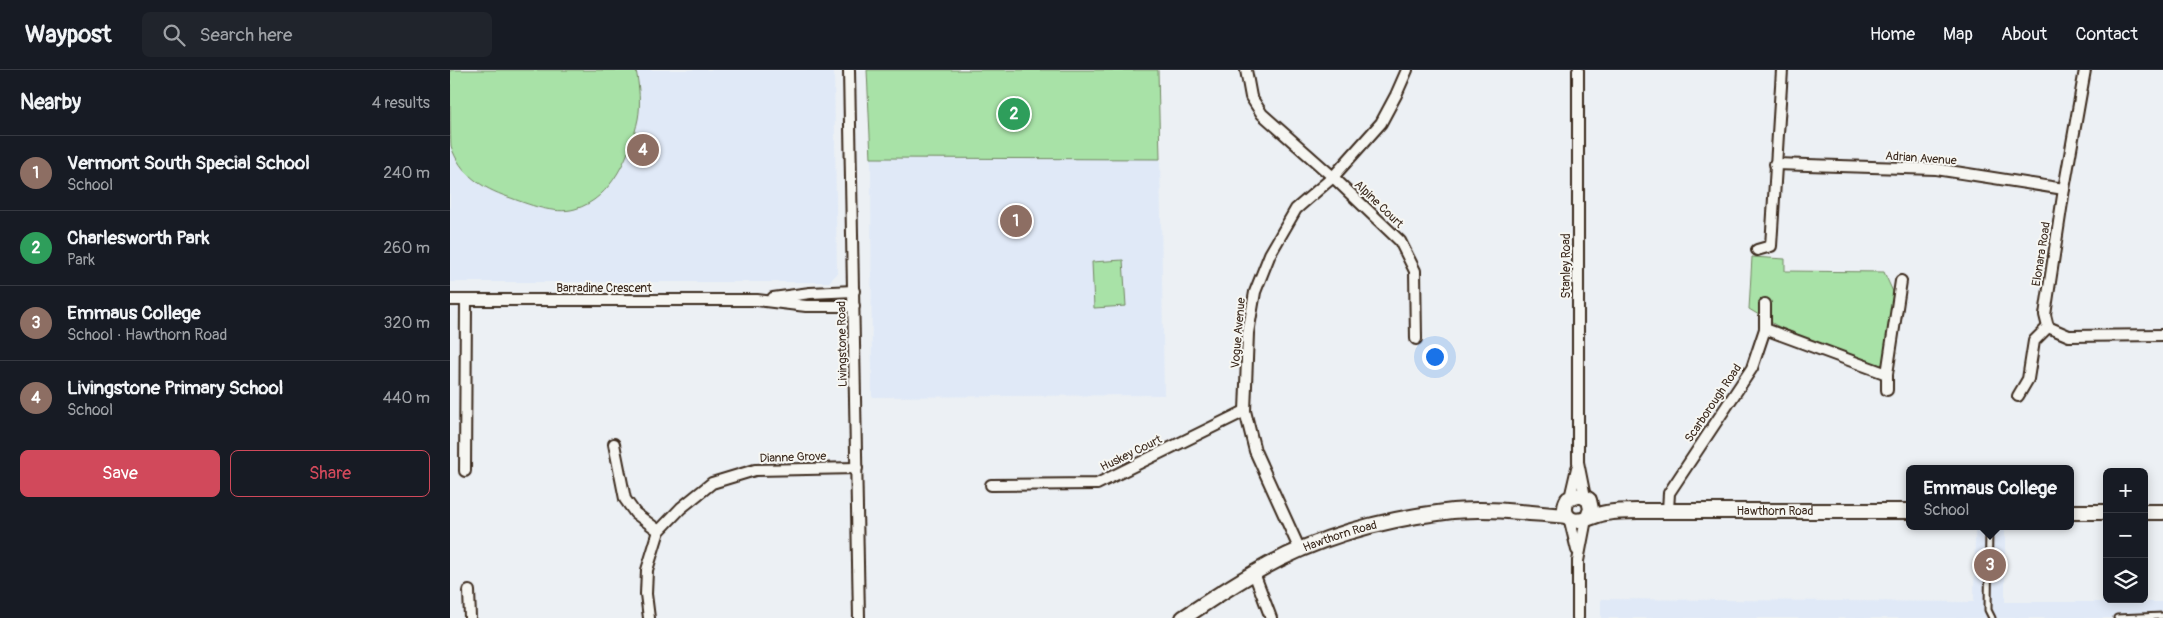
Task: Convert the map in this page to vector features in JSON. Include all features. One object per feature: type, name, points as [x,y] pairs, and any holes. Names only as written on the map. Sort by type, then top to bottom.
[{"type":"main road","points":[[1576,495],[1585,497],[1591,504],[1590,513],[1587,518],[1575,521],[1568,517],[1565,507],[1569,499],[1576,495]]},
{"type":"main road","name":"Hawthorn Road","points":[[1585,497],[1605,505],[1638,511]]},
{"type":"main road","name":"Hawthorn Road","points":[[1515,511],[1555,505],[1569,499]]},
{"type":"main road","name":"Hawthorn Road","points":[[1587,518],[1606,513],[1668,510],[1906,511]]},
{"type":"main road","name":"Hawthorn Road","points":[[1183,618],[1254,573],[1300,550],[1347,532],[1392,520],[1447,511],[1515,511],[1568,517]]},
{"type":"main road","points":[[2074,512],[2103,512]]},
{"type":"main road","points":[[2148,512],[2163,512]]},
{"type":"street","name":"Livingstone Road","points":[[850,70],[859,618]]},
{"type":"street","name":"Alpine Court","points":[[1246,70],[1251,97],[1262,114],[1400,241],[1415,271],[1416,338]]},
{"type":"street","name":"Vogue Avenue","points":[[1300,550],[1255,451],[1245,411],[1248,333],[1255,292],[1270,254],[1296,209],[1333,178],[1381,123],[1407,70]]},
{"type":"street","name":"Stanley Road","points":[[1578,70],[1578,462],[1585,497]]},
{"type":"street","points":[[1757,250],[1771,246],[1782,70]]},
{"type":"street","name":"Elonara Road","points":[[2048,327],[2045,314],[2085,70]]},
{"type":"street","name":"Adrian Avenue","points":[[1775,164],[1936,170],[2064,189]]},
{"type":"street","points":[[1887,390],[1887,374],[1901,281]]},
{"type":"street","name":"Barradine Crescent","points":[[757,300],[810,293],[854,291]]},
{"type":"street","name":"Barradine Crescent","points":[[450,300],[757,300],[806,306],[854,306]]},
{"type":"street","points":[[466,300],[466,472]]},
{"type":"street","name":"Scarborough Road","points":[[1668,510],[1669,493],[1752,368],[1765,329],[1765,304]]},
{"type":"street","points":[[2018,396],[2028,379],[2034,341],[2048,327],[2069,336],[2163,336]]},
{"type":"street","points":[[1765,329],[1887,374]]},
{"type":"street","name":"Huskey Court","points":[[991,485],[1097,484],[1245,411]]},
{"type":"street","points":[[614,444],[625,499],[635,513],[659,531]]},
{"type":"street","name":"Stanley Road","points":[[1569,499],[1578,462]]},
{"type":"street","name":"Dianne Grove","points":[[649,618],[646,594],[648,570],[659,531],[681,508],[712,483],[755,470],[856,468]]},
{"type":"street","points":[[1568,517],[1575,538],[1578,561],[1578,618]]},
{"type":"street","points":[[1578,561],[1587,518]]},
{"type":"street","points":[[1254,573],[1271,618]]},
{"type":"street","points":[[470,591],[470,618]]},
{"type":"lane","points":[[1990,530],[1988,610],[1990,618]]},
{"type":"lane","points":[[2116,618],[2163,616]]},
{"type":"shaded area","points":[[450,70],[834,70],[837,274],[829,282],[450,282]]},
{"type":"shaded area","points":[[871,158],[1160,159],[1164,395],[872,397]]},
{"type":"shaded area","points":[[1975,530],[2005,530],[2005,602],[2163,602],[2163,618],[1601,618],[1601,599],[1974,602]]},
{"type":"green space","points":[[450,70],[636,70],[639,94],[638,119],[625,160],[618,173],[599,196],[588,204],[567,210],[550,210],[489,189],[466,172],[460,165],[451,146]]},
{"type":"green space","points":[[867,70],[1158,70],[1160,159],[871,158]]},
{"type":"green space","points":[[1752,257],[1785,259],[1785,271],[1884,272],[1894,294],[1883,369],[1779,327],[1749,309]]},
{"type":"green space","points":[[1123,260],[1126,306],[1094,308],[1092,262]]},
{"type":"place","name":"Charlesworth Park","points":[[1014,114]]},
{"type":"place","name":"Livingstone Primary School","points":[[643,150]]},
{"type":"place","name":"Vermont South Special School","points":[[1016,221]]},
{"type":"place","name":"Emmaus College","points":[[1990,565]]}]
